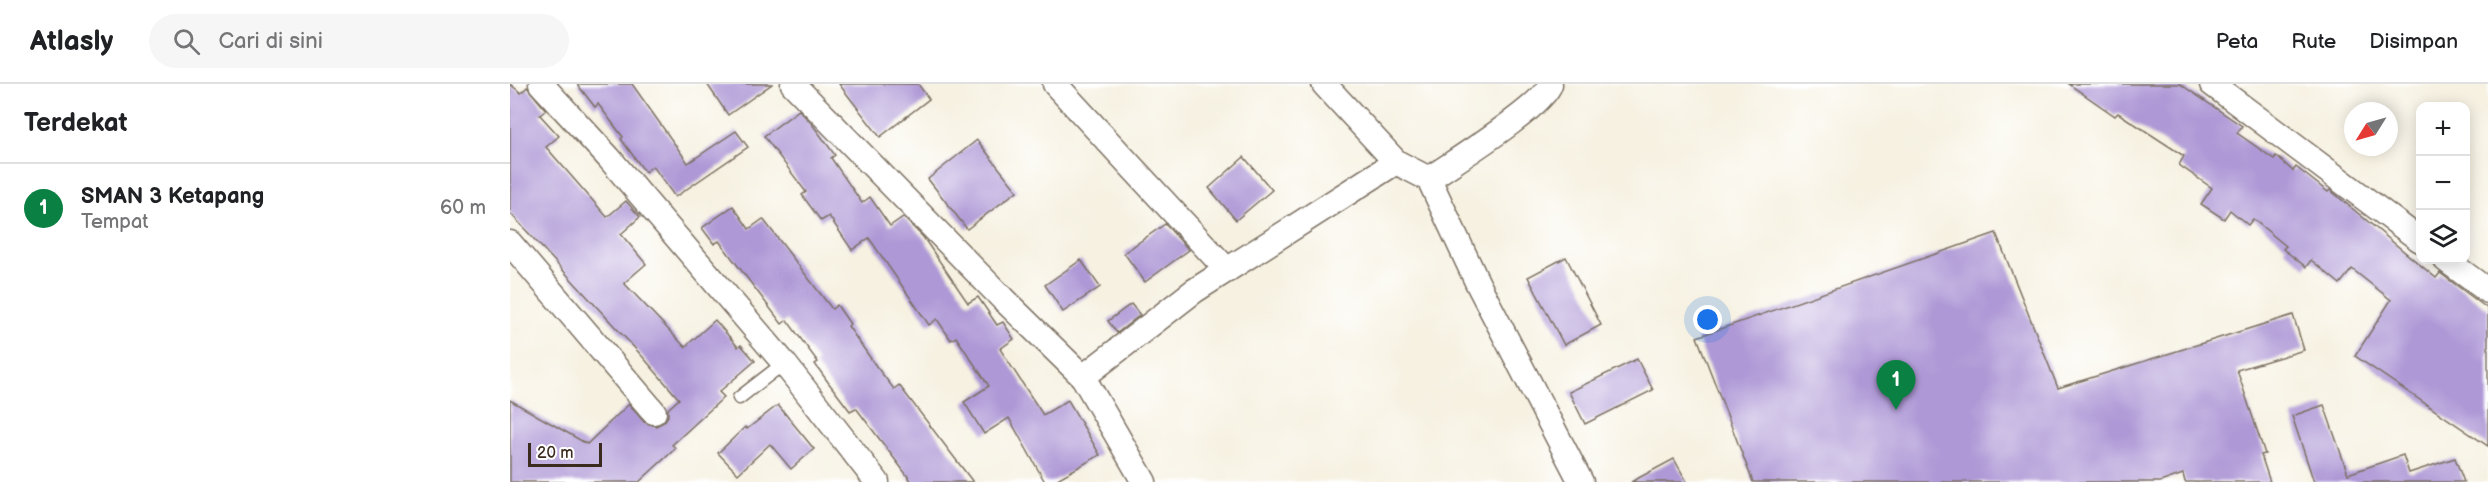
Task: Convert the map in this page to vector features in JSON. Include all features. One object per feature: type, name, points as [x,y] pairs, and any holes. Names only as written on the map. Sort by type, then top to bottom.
[{"type":"street","points":[[541,84],[609,158],[784,363],[877,482]]},
{"type":"street","points":[[793,84],[1003,299],[1083,377],[1144,482]]},
{"type":"street","points":[[1055,84],[1227,270]]},
{"type":"street","points":[[1324,84],[1396,162],[1429,179],[1478,284],[1581,482]]},
{"type":"street","points":[[1429,179],[1525,111],[1542,97],[1550,84]]},
{"type":"street","points":[[2211,84],[2416,236]]},
{"type":"street","points":[[1083,377],[1163,314],[1227,270],[1396,162]]},
{"type":"street","points":[[510,243],[654,412]]},
{"type":"street","points":[[2451,264],[2488,291]]},
{"type":"lane","points":[[739,398],[784,363]]},
{"type":"building","points":[[510,84],[521,93],[527,87],[546,110],[540,115],[559,136],[546,147],[607,217],[626,201],[640,217],[621,234],[646,264],[624,283],[685,347],[715,320],[738,347],[741,345],[755,361],[719,392],[724,397],[672,445],[676,448],[639,482],[510,482],[510,400],[587,444],[629,404],[644,422],[656,426],[664,422],[668,416],[668,409],[679,399],[510,213]]},
{"type":"building","points":[[577,84],[632,84],[688,163],[736,131],[748,147],[675,197],[653,166],[645,172],[621,139],[623,137],[598,104],[595,107]]},
{"type":"building","points":[[707,84],[772,84],[728,115]]},
{"type":"building","points":[[839,84],[918,84],[929,99],[880,137]]},
{"type":"building","points":[[2069,84],[2180,84],[2242,126],[2237,133],[2274,159],[2276,156],[2293,171],[2296,167],[2328,192],[2330,190],[2416,261],[2416,264],[2436,278],[2440,273],[2488,309],[2488,446],[2355,356],[2391,300],[2352,269],[2340,284],[2311,260],[2306,267],[2283,249],[2286,246],[2253,219],[2248,225],[2230,210],[2224,219],[2201,204],[2212,188],[2179,165],[2184,156],[2118,113],[2115,116]]},
{"type":"building","points":[[799,110],[835,155],[831,158],[862,203],[870,197],[890,226],[903,217],[923,237],[968,303],[978,297],[997,325],[1003,322],[1014,339],[1000,349],[1043,415],[1068,400],[1100,455],[1052,482],[1045,482],[1009,418],[984,434],[964,402],[989,386],[956,337],[951,340],[937,319],[929,325],[869,238],[852,250],[829,216],[821,221],[802,195],[806,192],[764,136]]},
{"type":"building","points":[[977,140],[1017,191],[967,229],[928,179]]},
{"type":"building","points":[[1244,157],[1272,190],[1236,220],[1209,188]]},
{"type":"building","points":[[733,206],[749,229],[763,219],[832,309],[837,305],[850,324],[848,326],[876,366],[894,389],[899,385],[973,482],[912,482],[856,408],[850,411],[815,364],[818,362],[787,320],[782,324],[719,241],[714,244],[702,228]]},
{"type":"building","points":[[1165,224],[1189,250],[1145,282],[1124,253]]},
{"type":"building","points":[[1996,233],[2058,388],[2293,315],[2304,350],[2237,370],[2265,454],[2261,455],[2270,482],[2185,482],[2183,474],[2160,482],[1753,482],[1697,337]]},
{"type":"building","points":[[1566,257],[1601,325],[1564,345],[1528,277]]},
{"type":"building","points":[[1081,260],[1100,287],[1063,312],[1045,285]]},
{"type":"building","points":[[1131,304],[1140,315],[1117,333],[1108,321]]},
{"type":"building","points":[[1637,359],[1653,390],[1585,424],[1569,392]]},
{"type":"building","points":[[778,405],[814,449],[791,469],[770,444],[738,474],[718,453],[745,427],[747,429]]},
{"type":"building","points":[[2324,405],[2348,474],[2403,455],[2409,473],[2455,458],[2464,482],[2314,482],[2292,416]]},
{"type":"building","points":[[1674,459],[1687,482],[1631,482]]},
{"type":"place","name":"SMAN 3 Ketapang","points":[[1896,410]]}]
